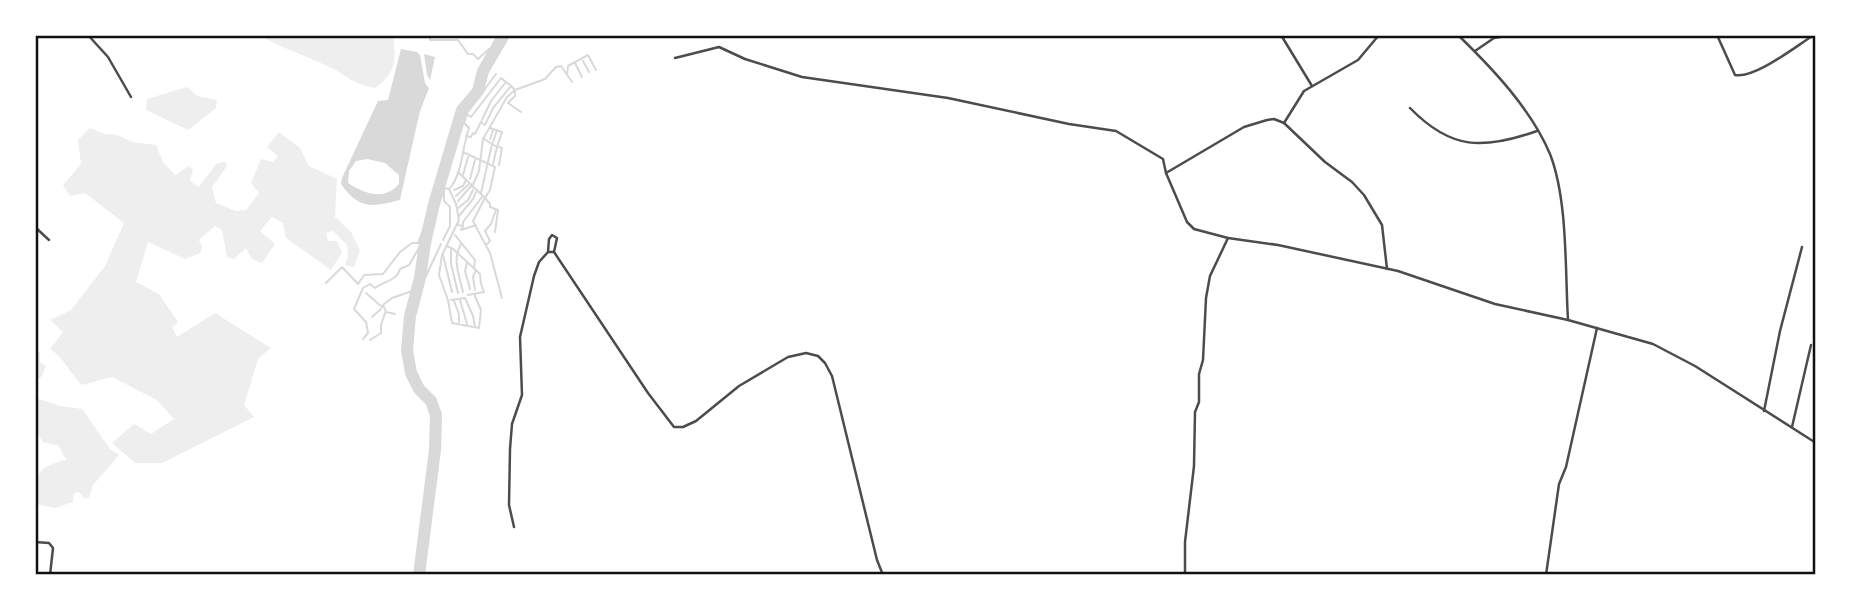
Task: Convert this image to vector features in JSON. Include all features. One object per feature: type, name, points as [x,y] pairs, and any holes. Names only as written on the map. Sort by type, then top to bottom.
[{"type":"street","points":[[88,35],[108,57],[131,97]]},
{"type":"street","points":[[1281,35],[1312,86]]},
{"type":"street","points":[[1284,123],[1298,99],[1312,86],[1358,60],[1379,35]]},
{"type":"street","points":[[1458,35],[1512,94],[1550,156],[1559,197],[1568,320]]},
{"type":"street","points":[[1475,51],[1494,38],[1511,35]]},
{"type":"street","points":[[1717,35],[1727,60],[1738,76],[1763,67],[1814,35]]},
{"type":"street","points":[[675,58],[719,47],[745,59],[802,77],[948,98],[1069,124],[1116,131],[1163,159],[1166,173],[1187,222],[1194,229],[1387,270],[1495,304],[1568,320],[1653,344],[1675,354],[1816,443]]},
{"type":"street","points":[[1410,107],[1434,130],[1470,142],[1492,142],[1537,131]]},
{"type":"street","points":[[1166,173],[1252,124],[1274,119],[1284,123],[1364,195],[1382,225],[1387,270]]},
{"type":"street","points":[[35,227],[49,240]]},
{"type":"street","points":[[514,527],[509,505],[509,449],[512,424],[522,395],[520,337],[534,276],[548,252],[552,235],[557,238],[554,252],[648,393],[674,427],[683,427],[696,421],[739,386],[788,357],[806,353],[822,358],[838,396],[877,560],[883,575]]},
{"type":"street","points":[[1185,575],[1185,542],[1194,466],[1195,412],[1199,402],[1206,298],[1210,276],[1228,238]]},
{"type":"street","points":[[1764,411],[1780,331],[1802,247]]},
{"type":"street","points":[[548,252],[554,252]]},
{"type":"street","points":[[1546,575],[1559,484],[1566,467],[1597,328]]},
{"type":"street","points":[[1792,427],[1811,345]]},
{"type":"street","points":[[35,542],[50,542],[53,548],[50,575]]},
{"type":"shaded area","points":[[259,35],[393,35],[393,65],[388,76],[375,88],[354,81],[332,68]]},
{"type":"shaded area","points":[[401,49],[417,52],[420,55],[425,83],[429,88],[420,111],[400,200],[367,204],[348,192],[341,184],[342,178],[378,101],[388,100]],"holes":[[[367,159],[385,163],[399,175],[399,184],[387,193],[374,194],[348,183],[349,171],[356,161]]]},
{"type":"shaded area","points":[[424,54],[435,57],[430,80],[427,75]]},
{"type":"shaded area","points":[[187,87],[197,96],[217,100],[216,108],[188,130],[146,110],[147,99]]},
{"type":"shaded area","points":[[90,128],[132,142],[156,145],[163,162],[175,175],[189,166],[193,170],[190,181],[199,187],[217,163],[226,162],[227,166],[212,187],[216,203],[236,211],[246,210],[259,193],[251,183],[261,159],[273,162],[278,156],[267,147],[279,132],[300,148],[309,166],[337,179],[335,217],[351,232],[360,250],[354,267],[345,265],[347,245],[333,231],[326,233],[328,241],[337,241],[342,253],[331,270],[286,238],[283,223],[272,217],[260,231],[275,244],[262,263],[252,259],[246,248],[234,259],[227,257],[222,230],[215,226],[199,240],[202,247],[200,253],[185,259],[148,242],[136,282],[159,294],[178,322],[172,327],[177,337],[215,313],[271,348],[258,359],[244,405],[254,417],[162,463],[135,463],[112,443],[134,424],[151,434],[174,419],[157,400],[112,377],[82,385],[50,349],[63,332],[50,320],[71,310],[105,266],[124,223],[85,193],[70,196],[63,185],[81,164],[78,140]]},
{"type":"shaded area","points":[[35,352],[40,352],[40,362],[46,366],[42,376],[35,382]]},
{"type":"shaded area","points":[[35,398],[82,409],[110,449],[119,455],[93,485],[89,498],[84,498],[79,492],[74,493],[73,502],[55,508],[35,504],[39,474],[48,466],[66,460],[59,446],[43,442],[35,431]]},
{"type":"waterway","points":[[430,35],[430,40],[458,40],[468,54],[473,54],[478,59],[489,49],[495,48]]},
{"type":"waterway","points":[[419,575],[435,450],[436,415],[431,401],[419,389],[411,373],[407,350],[410,316],[434,204],[462,110],[478,91],[483,71],[504,35]]},
{"type":"waterway","points":[[567,75],[568,66],[588,55],[596,70]]},
{"type":"waterway","points":[[583,61],[589,72]]},
{"type":"waterway","points":[[575,63],[582,77]]},
{"type":"waterway","points":[[472,187],[479,171],[483,139],[507,97],[515,90],[545,79],[556,67],[561,66],[572,82]]},
{"type":"waterway","points":[[468,112],[496,74]]},
{"type":"waterway","points":[[450,188],[460,167],[469,128],[464,123],[467,114],[471,117],[501,78],[506,82]]},
{"type":"waterway","points":[[482,120],[491,101],[506,82],[510,85]]},
{"type":"waterway","points":[[466,136],[475,134],[481,122],[485,125],[493,108],[511,86],[515,90],[515,96],[508,103],[521,112]]},
{"type":"waterway","points":[[484,139],[497,147],[502,132],[490,128]]},
{"type":"waterway","points":[[490,139],[493,130]]},
{"type":"waterway","points":[[493,142],[497,130]]},
{"type":"waterway","points":[[481,193],[492,144]]},
{"type":"waterway","points":[[493,164],[497,147]]},
{"type":"waterway","points":[[499,147],[502,148],[499,165]]},
{"type":"waterway","points":[[463,152],[495,167],[490,190],[485,198],[490,207],[498,210],[495,232]]},
{"type":"waterway","points":[[463,175],[468,157]]},
{"type":"waterway","points":[[470,179],[475,160]]},
{"type":"waterway","points":[[458,172],[485,198],[473,221],[490,253],[502,298]]},
{"type":"waterway","points":[[454,190],[463,186],[466,180]]},
{"type":"waterway","points":[[456,196],[468,185]]},
{"type":"waterway","points":[[458,201],[471,186]]},
{"type":"waterway","points":[[439,187],[449,189],[459,220],[442,255],[439,275],[448,300],[452,323],[479,328],[481,310],[474,294]]},
{"type":"waterway","points":[[443,240],[450,226],[450,207],[444,201],[444,189]]},
{"type":"waterway","points":[[457,209],[468,200],[473,190]]},
{"type":"waterway","points":[[459,216],[476,192]]},
{"type":"waterway","points":[[463,226],[463,222],[482,197]]},
{"type":"waterway","points":[[487,244],[490,241],[485,231],[496,210]]},
{"type":"waterway","points":[[326,283],[342,267],[358,284],[364,275],[383,274],[400,252],[412,243],[418,243],[427,221]]},
{"type":"waterway","points":[[458,225],[463,226],[461,230],[476,225]]},
{"type":"waterway","points":[[455,235],[475,260],[474,268]]},
{"type":"waterway","points":[[363,339],[368,333],[366,322],[354,309],[363,288],[370,284],[375,288],[393,278],[400,269],[409,265],[422,243],[425,243]]},
{"type":"waterway","points":[[420,278],[425,278],[441,244]]},
{"type":"waterway","points":[[461,244],[457,261],[463,292]]},
{"type":"waterway","points":[[447,246],[480,274],[484,292],[468,295]]},
{"type":"waterway","points":[[451,250],[451,264],[458,293]]},
{"type":"waterway","points":[[443,255],[452,292]]},
{"type":"waterway","points":[[467,263],[465,271],[470,289]]},
{"type":"waterway","points":[[475,290],[473,277],[476,270]]},
{"type":"waterway","points":[[395,314],[386,312],[383,305],[392,298],[418,289]]},
{"type":"waterway","points":[[366,293],[382,307]]},
{"type":"waterway","points":[[451,300],[465,298],[475,327]]},
{"type":"waterway","points":[[460,300],[467,324]]},
{"type":"waterway","points":[[454,301],[459,322]]},
{"type":"waterway","points":[[372,317],[381,309]]},
{"type":"waterway","points":[[370,340],[381,333],[385,313]]}]
